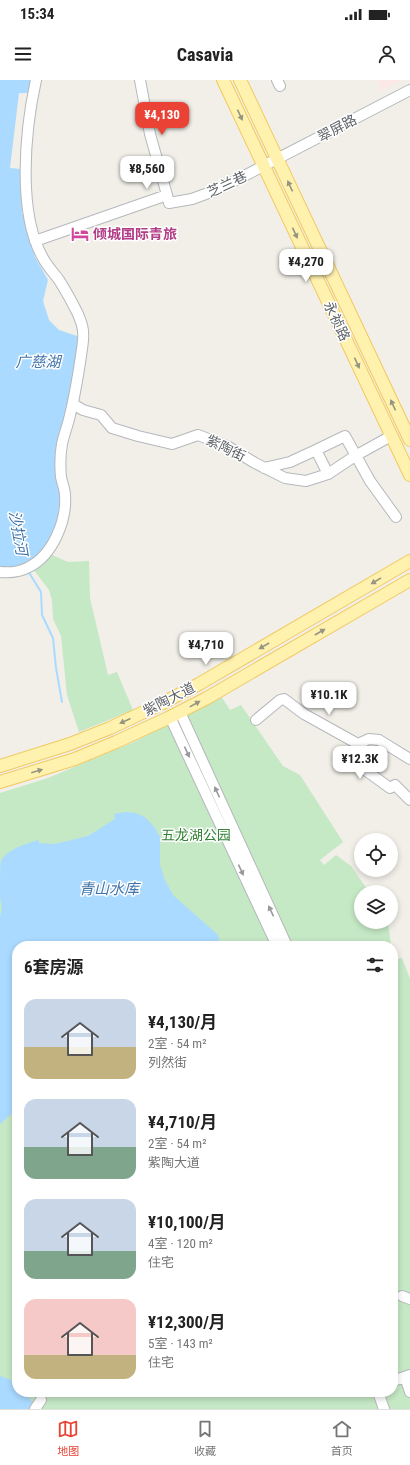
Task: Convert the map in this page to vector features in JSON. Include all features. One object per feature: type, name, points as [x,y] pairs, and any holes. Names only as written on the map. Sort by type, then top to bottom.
[{"type":"main road","name":"永祯路","points":[[223,80],[410,475]]},
{"type":"main road","name":"永祯路","points":[[240,80],[410,440]]},
{"type":"main road","name":"紫陶大道","points":[[0,766],[70,744],[110,728],[161,704],[199,684],[410,561]]},
{"type":"main road","name":"紫陶大道","points":[[0,782],[76,759],[175,714],[410,580]]},
{"type":"street","points":[[0,572],[15,572],[29,568],[39,561],[48,551],[57,534],[62,519],[66,495],[61,477],[60,455],[73,404],[83,338],[82,324],[69,297],[44,261],[35,241],[28,213],[26,172],[30,110],[36,80]]},
{"type":"street","points":[[35,241],[167,195],[150,134],[140,80]]},
{"type":"street","name":"翠屏路","points":[[264,166],[410,90]]},
{"type":"street","name":"芝兰巷","points":[[167,195],[169,203],[208,194],[219,190],[264,166]]},
{"type":"street","name":"紫陶街","points":[[73,404],[83,410],[101,415],[112,428],[172,444],[198,435],[227,446],[264,468],[285,478],[306,481],[328,474],[355,456],[392,436]]},
{"type":"street","points":[[264,468],[290,462],[345,436],[370,481],[396,517]]},
{"type":"street","points":[[316,450],[328,474]]},
{"type":"street","points":[[256,720],[280,700],[284,699],[304,714],[358,744],[369,739],[378,740],[410,759]]},
{"type":"street","points":[[175,714],[275,941]]},
{"type":"street","points":[[175,714],[285,941]]},
{"type":"street","points":[[363,742],[354,762],[390,788],[395,785],[410,800]]},
{"type":"street","points":[[398,1379],[408,1376],[410,1392]]},
{"type":"street","points":[[380,1397],[384,1409]]},
{"type":"street","points":[[35,1409],[41,1400]]},
{"type":"shaded area","points":[[377,80],[401,80],[382,91]]},
{"type":"green space","points":[[50,554],[68,562],[89,561],[90,598],[108,675],[117,672],[133,710],[79,732],[67,695],[61,636],[53,619],[52,600],[49,590],[34,570],[42,564]]},
{"type":"green space","name":"五龙湖公园","points":[[221,696],[230,710],[241,705],[283,766],[300,775],[343,842],[320,860],[324,865],[336,855],[351,866],[354,870],[354,877],[359,877],[364,885],[354,885],[354,929],[389,929],[390,941],[12,941],[12,1397],[398,1397],[398,959],[402,958],[410,979],[410,1409],[0,1409],[0,793],[48,778],[134,742]]},
{"type":"water","name":"广慈湖","points":[[0,80],[33,80],[29,93],[19,93],[10,168],[21,169],[22,212],[35,257],[48,280],[43,301],[49,320],[59,330],[80,337],[65,425],[62,498],[59,518],[51,543],[33,566],[0,571]]},
{"type":"water","name":"青山水库","points":[[125,812],[136,813],[146,818],[155,828],[160,837],[160,865],[165,880],[173,895],[218,935],[220,941],[12,941],[12,1113],[0,1124],[1,861],[12,850],[38,840],[39,843],[55,844],[88,836],[115,819],[114,814]]},
{"type":"water","points":[[0,1376],[12,1380],[12,1397],[29,1397],[40,1409],[0,1409]]},
{"type":"waterway","name":"沙拉河","points":[[28,571],[41,592],[42,615],[53,638],[56,668],[62,702]]},
{"type":"place","name":"倾城国际青旅","points":[[80,234]]}]
